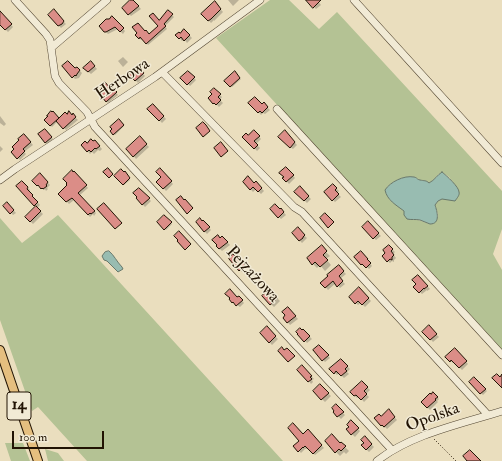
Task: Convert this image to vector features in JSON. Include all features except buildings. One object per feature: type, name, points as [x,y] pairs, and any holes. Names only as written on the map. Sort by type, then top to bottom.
[{"type":"main road","name":"14","points":[[0,350],[38,461]]},
{"type":"street","name":"Pejzażowa","points":[[15,0],[50,40],[55,76],[59,83],[87,112],[95,126],[392,450]]},
{"type":"street","points":[[51,48],[107,0]]},
{"type":"street","name":"Herbowa","points":[[0,180],[162,72],[260,0]]},
{"type":"street","points":[[354,0],[502,163]]},
{"type":"street","points":[[162,72],[294,207],[302,212],[488,415]]},
{"type":"street","points":[[277,109],[502,355]]},
{"type":"street","name":"Opolska","points":[[377,461],[392,450],[429,434],[502,411]]},
{"type":"path","points":[[429,434],[456,461]]},
{"type":"green space","points":[[270,0],[289,0],[319,29],[337,12],[502,191],[502,229],[493,254],[502,270],[502,351],[216,38]],"holes":[[[442,172],[449,177],[459,191],[437,202],[435,205],[438,217],[430,224],[414,220],[404,215],[404,211],[390,200],[385,190],[394,182],[406,177],[414,177],[429,183]]]},
{"type":"green space","points":[[58,215],[283,461],[87,461],[38,407],[32,411],[0,320],[0,218],[22,243]]},
{"type":"green space","points":[[5,443],[23,443],[30,461],[11,461]]},
{"type":"green space","points":[[45,449],[58,453],[64,461],[48,461]]},
{"type":"water","points":[[442,172],[455,185],[459,194],[455,201],[442,199],[438,201],[435,205],[437,214],[436,222],[430,224],[418,220],[407,219],[404,215],[404,211],[392,202],[386,194],[385,190],[387,187],[402,178],[414,177],[429,183]]},
{"type":"water","points":[[109,251],[123,269],[118,272],[104,260],[102,256],[105,252]]}]
